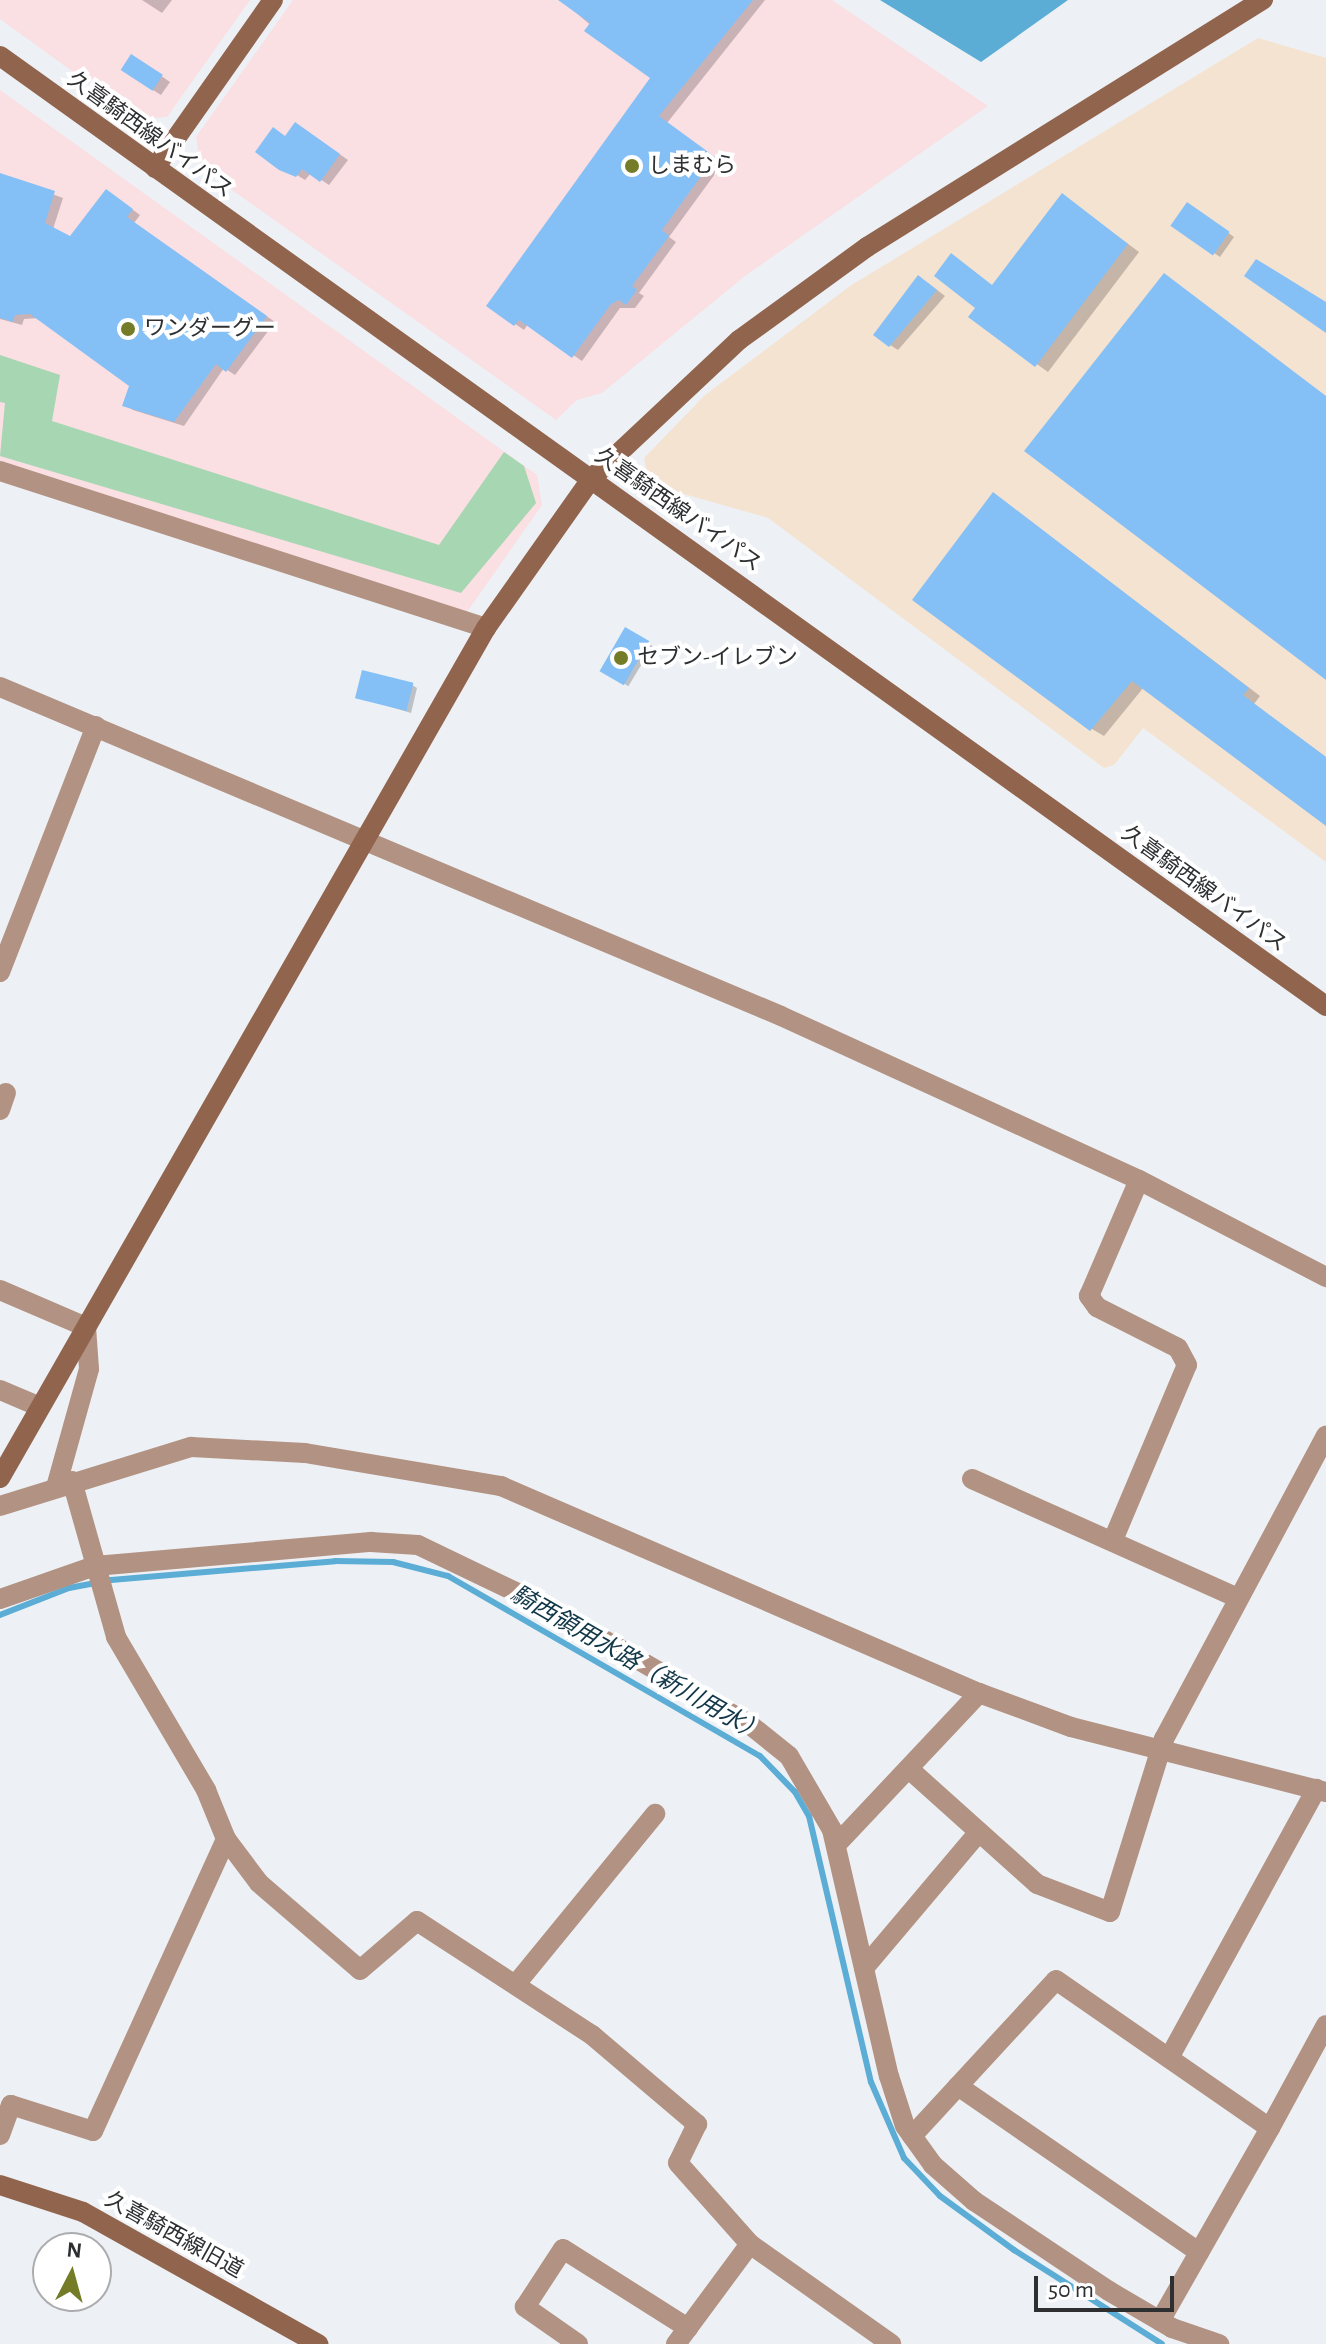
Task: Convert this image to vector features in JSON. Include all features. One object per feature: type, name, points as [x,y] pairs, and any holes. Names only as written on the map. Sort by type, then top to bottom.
[{"type":"street","points":[[155,168],[273,0]]},
{"type":"street","points":[[0,1478],[486,628],[592,478],[697,376],[821,279],[1263,0]]},
{"type":"street","name":"久喜騎西線バイパス","points":[[0,56],[1326,1006]]},
{"type":"street","points":[[0,471],[486,628]]},
{"type":"street","points":[[0,687],[368,839],[781,1016],[1139,1180],[1326,1277]]},
{"type":"street","points":[[0,972],[96,726]]},
{"type":"street","points":[[1113,1540],[1187,1365],[1178,1348],[1097,1307],[1089,1296],[1139,1180]]},
{"type":"street","points":[[0,1290],[86,1327]]},
{"type":"street","points":[[86,1327],[89,1369],[64,1484],[95,1566],[116,1637],[206,1790],[226,1839],[259,1883],[360,1970],[417,1921],[592,2035],[697,2124],[678,2163],[750,2244],[891,2344]]},
{"type":"street","points":[[0,1390],[40,1407]]},
{"type":"street","points":[[909,1769],[1037,1884],[1110,1912],[1159,1750],[1326,1436]]},
{"type":"street","points":[[0,1506],[191,1447],[305,1453],[501,1486],[979,1693],[1071,1727],[1321,1791],[1169,2058]]},
{"type":"street","points":[[972,1479],[1238,1598]]},
{"type":"street","points":[[0,1599],[95,1566],[371,1542],[418,1545],[447,1555],[549,1608],[773,1740],[822,1806],[836,1845],[889,2076],[912,2136],[933,2165],[974,2201],[1160,2321],[1219,2344]]},
{"type":"street","points":[[836,1845],[979,1693]]},
{"type":"street","points":[[516,1984],[655,1814]]},
{"type":"street","points":[[864,1968],[979,1832]]},
{"type":"street","points":[[0,2135],[11,2105],[93,2131],[226,1839]]},
{"type":"street","points":[[912,2136],[1056,1980],[1270,2128]]},
{"type":"street","points":[[1160,2321],[1326,2025]]},
{"type":"street","points":[[958,2086],[1199,2252]]},
{"type":"street","name":"久喜騎西線旧道","points":[[0,2185],[83,2212],[318,2344]]},
{"type":"street","points":[[578,2344],[525,2307],[563,2249],[682,2336],[750,2244]]},
{"type":"shaded area","points":[[0,0],[250,0],[167,117],[138,119],[0,19]]},
{"type":"shaded area","points":[[293,0],[832,0],[988,106],[745,276],[602,393],[577,400],[556,420],[201,168],[196,137]]},
{"type":"shaded area","points":[[1258,38],[1326,58],[1326,862],[1143,728],[1114,765],[1104,768],[768,518],[649,484],[644,458],[705,395],[850,286]]},
{"type":"shaded area","points":[[0,90],[537,475],[542,505],[467,612],[0,464]]},
{"type":"green space","points":[[0,355],[60,375],[52,421],[439,545],[504,452],[524,466],[536,503],[461,593],[0,456],[5,403],[0,402]]},
{"type":"water","points":[[880,0],[1068,0],[981,62]]},
{"type":"building","points":[[558,0],[753,0],[659,116],[715,157],[662,230],[669,236],[632,286],[637,290],[626,305],[619,300],[611,304],[572,358],[519,320],[514,326],[486,306],[650,78],[584,31],[590,23]]},
{"type":"building","points":[[131,54],[163,75],[153,91],[121,70]]},
{"type":"building","points":[[295,122],[340,154],[320,182],[302,169],[296,177],[279,170],[255,152],[273,127],[285,136]]},
{"type":"building","points":[[0,173],[55,191],[45,223],[70,236],[106,189],[133,209],[127,217],[267,316],[226,372],[216,364],[174,422],[122,406],[129,386],[30,314],[15,315],[13,322],[0,318]]},
{"type":"building","points":[[1062,193],[1128,244],[1035,367],[968,317],[975,308],[934,276],[951,253],[992,285]]},
{"type":"building","points":[[1187,202],[1230,232],[1213,256],[1170,226]]},
{"type":"building","points":[[1256,259],[1326,302],[1326,333],[1244,276]]},
{"type":"building","points":[[1164,273],[1326,396],[1326,680],[1024,451]]},
{"type":"building","points":[[918,275],[937,290],[889,347],[873,335]]},
{"type":"building","points":[[993,492],[1249,688],[1243,695],[1326,757],[1326,826],[1132,681],[1090,731],[912,600]]},
{"type":"building","points":[[625,627],[649,641],[624,685],[600,671]]},
{"type":"building","points":[[362,670],[413,683],[406,711],[355,698]]},
{"type":"waterway","name":"騎西領用水路（新川用水）","points":[[0,1615],[69,1588],[111,1580],[335,1561],[393,1562],[448,1576],[760,1756],[795,1792],[809,1816],[871,2082],[904,2158],[940,2196],[1014,2250],[1162,2344]]},
{"type":"place","name":"しまむら","points":[[632,166]]},
{"type":"place","name":"ワンダーグー","points":[[128,329]]},
{"type":"place","name":"セブン-イレブン","points":[[621,658]]}]
